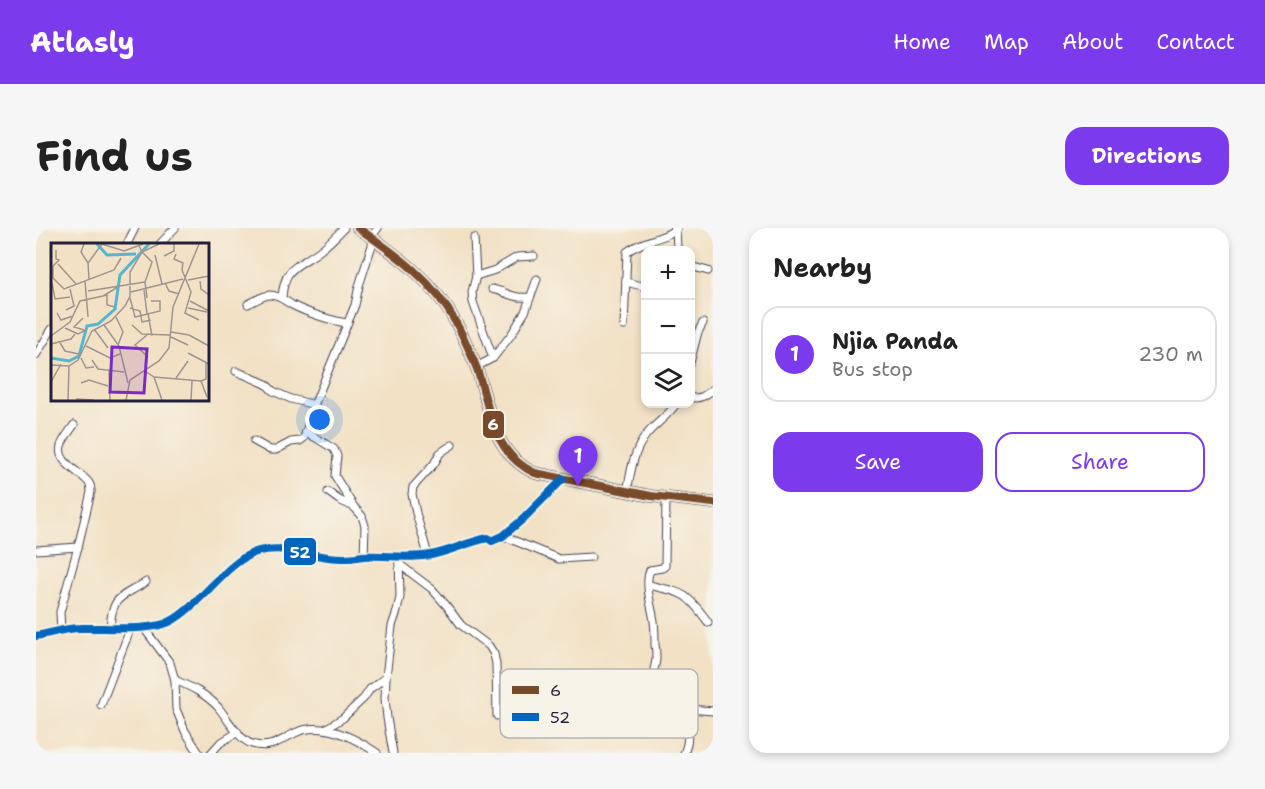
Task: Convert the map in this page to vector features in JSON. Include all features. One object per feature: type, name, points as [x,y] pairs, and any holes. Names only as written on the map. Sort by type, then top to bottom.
[{"type":"street","points":[[128,243],[135,228]]},
{"type":"street","points":[[161,243],[175,228]]},
{"type":"street","points":[[282,298],[283,285],[291,270],[321,250],[344,228]]},
{"type":"street","points":[[358,228],[374,235],[418,274],[435,292],[456,322],[476,367],[502,445],[509,456],[525,469],[627,492],[713,503]]},
{"type":"street","points":[[624,326],[627,252],[676,229],[676,246]]},
{"type":"street","points":[[254,441],[270,450],[276,450],[304,438],[326,374],[333,363],[355,305],[374,235]]},
{"type":"street","points":[[474,238],[476,276],[472,292],[473,302],[493,358]]},
{"type":"street","points":[[476,276],[495,270],[517,256],[534,256]]},
{"type":"street","points":[[695,267],[708,271]]},
{"type":"street","points":[[476,367],[493,358],[511,335],[525,312],[537,279]]},
{"type":"street","points":[[626,282],[641,286]]},
{"type":"street","points":[[492,289],[516,298],[530,297]]},
{"type":"street","points":[[248,304],[264,296],[272,295],[334,321],[347,323]]},
{"type":"street","points":[[692,354],[698,332],[703,324]]},
{"type":"street","points":[[36,355],[51,331]]},
{"type":"street","points":[[236,371],[266,384],[291,399],[315,405]]},
{"type":"street","points":[[695,399],[705,396],[713,389]]},
{"type":"street","points":[[627,492],[634,456],[641,443],[673,408]]},
{"type":"street","points":[[60,631],[60,612],[91,492],[87,480],[71,469],[61,452],[61,446],[74,425]]},
{"type":"street","points":[[306,432],[334,449],[337,456],[335,476],[362,516],[365,526],[363,556]]},
{"type":"street","points":[[428,555],[416,513],[413,487],[434,464],[440,453],[452,446]]},
{"type":"street","points":[[36,636],[78,628],[143,627],[168,623],[184,613],[233,566],[249,554],[261,550],[294,550],[332,558],[363,556],[399,561],[447,551],[488,538],[492,541],[503,536],[523,519],[562,479]]},
{"type":"street","points":[[328,492],[354,507]]},
{"type":"street","points":[[654,669],[656,646],[648,575],[650,570],[665,566],[666,498]]},
{"type":"street","points":[[503,536],[559,559],[591,557]]},
{"type":"street","points":[[36,550],[78,547]]},
{"type":"street","points":[[393,753],[385,698],[392,626],[400,597],[399,561]]},
{"type":"street","points":[[399,561],[432,589],[461,625],[489,646],[496,664],[497,716]]},
{"type":"street","points":[[110,628],[111,613],[118,599],[146,582]]},
{"type":"street","points":[[649,585],[679,592],[686,596],[696,605],[708,622]]},
{"type":"street","points":[[101,705],[131,627]]},
{"type":"street","points":[[143,627],[170,663],[175,680],[176,709],[180,721],[199,753]]},
{"type":"street","points":[[325,729],[343,718],[370,689],[386,676]]},
{"type":"street","points":[[175,680],[195,689],[210,700],[244,740],[253,745],[271,746],[296,732],[307,729],[325,729],[349,737],[377,753]]},
{"type":"street","points":[[698,710],[713,711]]},
{"type":"street","points":[[211,753],[220,743],[238,732]]},
{"type":"street","points":[[684,753],[687,748],[687,738]]},
{"type":"street","points":[[706,753],[713,751]]},
{"type":"transit line","name":"6","points":[[358,228],[413,270],[437,294],[447,308],[462,334],[477,369],[501,442],[521,465],[535,473],[651,496],[713,503]]},
{"type":"transit line","name":"52","points":[[36,636],[75,628],[152,627],[171,621],[182,614],[237,563],[259,551],[281,549],[334,558],[414,557],[431,555],[488,538],[492,541],[503,536],[523,519],[563,479]]},
{"type":"place","name":"Njia Panda","points":[[578,486]]}]
